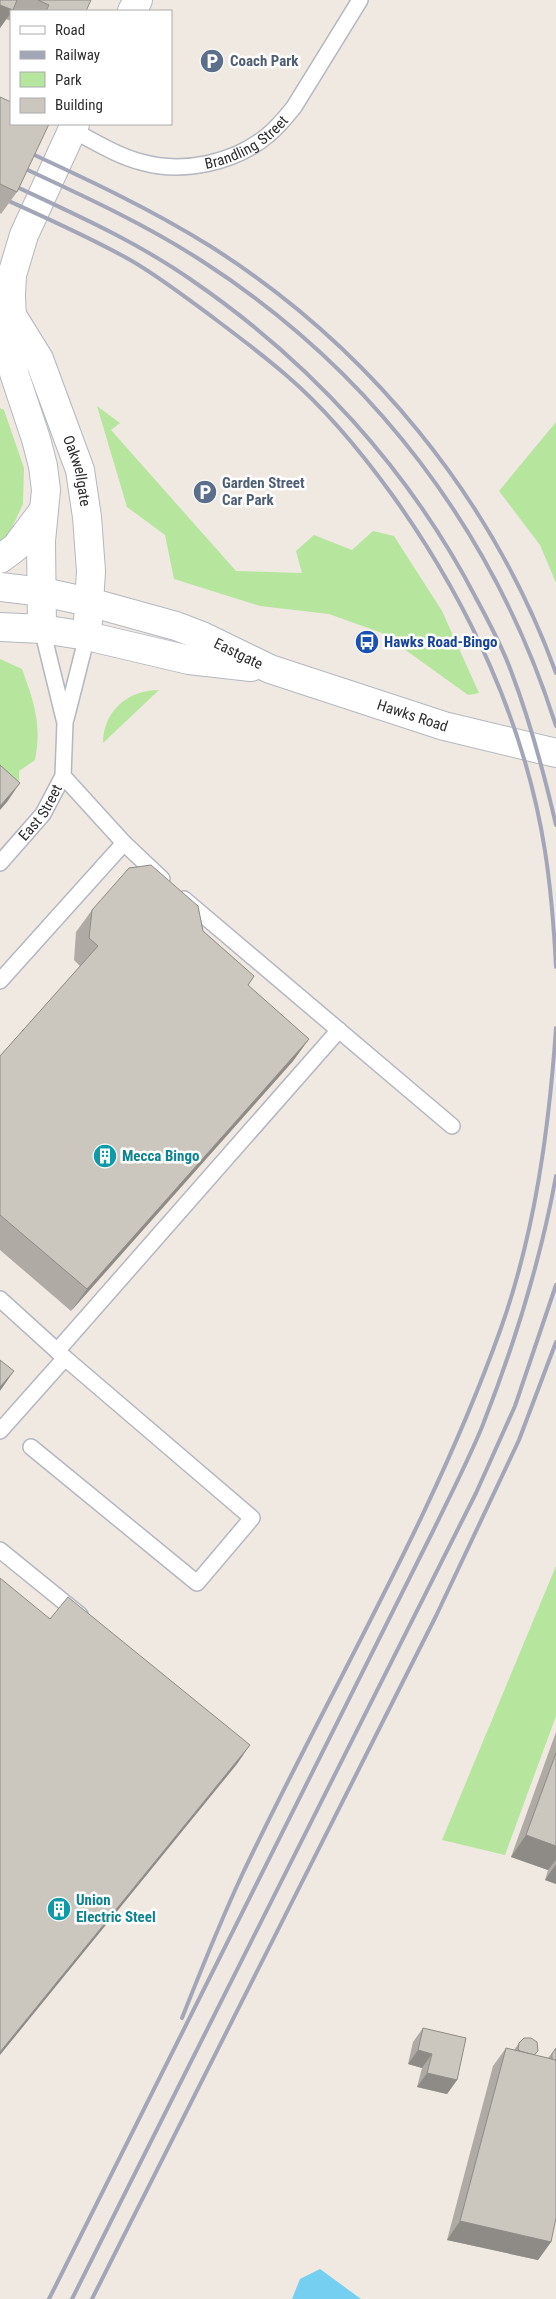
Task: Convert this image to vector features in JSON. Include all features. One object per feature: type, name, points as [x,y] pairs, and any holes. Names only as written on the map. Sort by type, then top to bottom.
[{"type":"street","name":"Oakwellgate","points":[[42,629],[43,592],[40,541],[46,490],[43,466],[7,374],[12,352],[13,317],[11,295],[18,254],[24,235],[73,127]]},
{"type":"street","name":"Oakwellgate","points":[[13,317],[39,359],[80,470],[87,517],[91,571],[87,636]]},
{"type":"street","points":[[0,559],[16,547],[43,511]]},
{"type":"street","name":"Eastgate","points":[[0,587],[43,592],[89,602],[194,632],[270,670]]},
{"type":"street","name":"Eastgate","points":[[0,627],[42,629],[87,636],[189,660],[270,670]]},
{"type":"street","name":"Hawks Road","points":[[270,670],[444,726],[556,753]]},
{"type":"lane","name":"Brandling Street","points":[[73,127],[124,156],[141,162],[163,166],[186,167],[231,156],[268,136],[294,107],[360,0]]},
{"type":"lane","name":"East Street","points":[[42,629],[65,723]]},
{"type":"lane","name":"East Street","points":[[0,863],[43,814],[63,776],[65,723],[87,636]]},
{"type":"lane","points":[[63,776],[124,843],[174,891],[452,1126]]},
{"type":"lane","points":[[0,981],[124,843]]},
{"type":"lane","points":[[0,1431],[61,1354],[339,1030]]},
{"type":"lane","points":[[0,1299],[61,1354],[252,1518],[196,1583],[31,1447]]},
{"type":"lane","points":[[0,1550],[94,1626]]},
{"type":"green space","points":[[97,406],[120,423],[111,430],[236,571],[302,573],[296,551],[314,535],[352,550],[373,531],[394,536],[442,611],[479,693],[468,695],[382,633],[329,614],[260,606],[174,579],[165,535],[127,507]]},
{"type":"green space","points":[[0,408],[4,410],[24,468],[23,504],[6,540],[0,543]]},
{"type":"green space","points":[[556,422],[556,583],[540,545],[499,491]]},
{"type":"green space","points":[[0,659],[22,669],[36,714],[38,736],[35,760],[19,771],[19,780],[11,796],[0,786]]},
{"type":"green space","points":[[159,690],[103,743],[107,721],[119,704],[137,694]]},
{"type":"green space","points":[[556,1566],[556,1716],[505,1855],[442,1840]]},
{"type":"water","points":[[320,2269],[361,2299],[292,2299],[300,2279]]},
{"type":"building","points":[[0,0],[17,0],[13,10],[0,5]]},
{"type":"building","points":[[38,0],[91,0],[86,10],[46,10],[49,5]]},
{"type":"building","points":[[0,97],[10,102],[10,125],[49,125],[17,192],[0,184]]},
{"type":"building","points":[[0,765],[20,783],[0,806]]},
{"type":"building","name":"Mecca Bingo","points":[[151,865],[198,906],[203,931],[254,976],[248,985],[309,1039],[87,1289],[0,1215],[0,1056],[98,946],[89,938],[92,910],[129,868]]},
{"type":"building","points":[[0,1360],[14,1371],[0,1387]]},
{"type":"building","name":"Union Electric Steel","points":[[0,1578],[50,1619],[68,1597],[250,1745],[0,2052]]},
{"type":"building","points":[[556,1753],[556,1846],[526,1835]]},
{"type":"building","points":[[423,2028],[466,2038],[457,2080],[427,2073],[432,2054],[418,2050]]},
{"type":"building","points":[[524,2038],[531,2038],[537,2042],[538,2051],[534,2055],[518,2049],[519,2043]]},
{"type":"building","points":[[506,2048],[556,2060],[556,2218],[551,2242],[460,2221]]},
{"type":"building","points":[[556,2048],[556,2060],[552,2059],[552,2054]]},
{"type":"railway","points":[[0,139],[106,189],[185,231],[268,286],[322,330],[372,379],[418,431],[460,487],[497,546],[529,608],[556,673]]},
{"type":"railway","points":[[0,157],[128,219],[202,261],[264,305],[321,353],[373,406],[420,462],[462,523],[499,587],[530,655],[556,726]]},
{"type":"railway","points":[[0,179],[73,213],[145,250],[190,279],[276,345],[316,382],[353,421],[388,462],[420,505],[449,551],[495,634],[524,709],[556,825]]},
{"type":"railway","points":[[0,197],[83,235],[132,261],[153,274],[233,333],[301,388],[330,417],[393,496],[446,578],[490,665],[508,710],[536,803],[545,851],[556,967]]},
{"type":"railway","points":[[182,2018],[218,1928],[242,1875],[412,1537],[444,1468],[474,1399],[501,1328],[523,1255],[539,1180],[556,1028]]},
{"type":"railway","points":[[49,2299],[470,1454],[494,1397],[525,1304],[550,1208],[556,1176]]},
{"type":"railway","points":[[72,2299],[476,1493],[515,1406],[556,1285]]},
{"type":"railway","points":[[92,2299],[436,1616],[519,1440],[556,1342]]},
{"type":"place","name":"Coach Park","points":[[212,61]]},
{"type":"place","name":"Garden Street Car Park","points":[[205,492]]},
{"type":"place","name":"Hawks Road-Bingo","points":[[367,642]]},
{"type":"place","name":"Mecca Bingo","points":[[105,1156]]},
{"type":"place","name":"Union Electric Steel","points":[[59,1909]]}]
